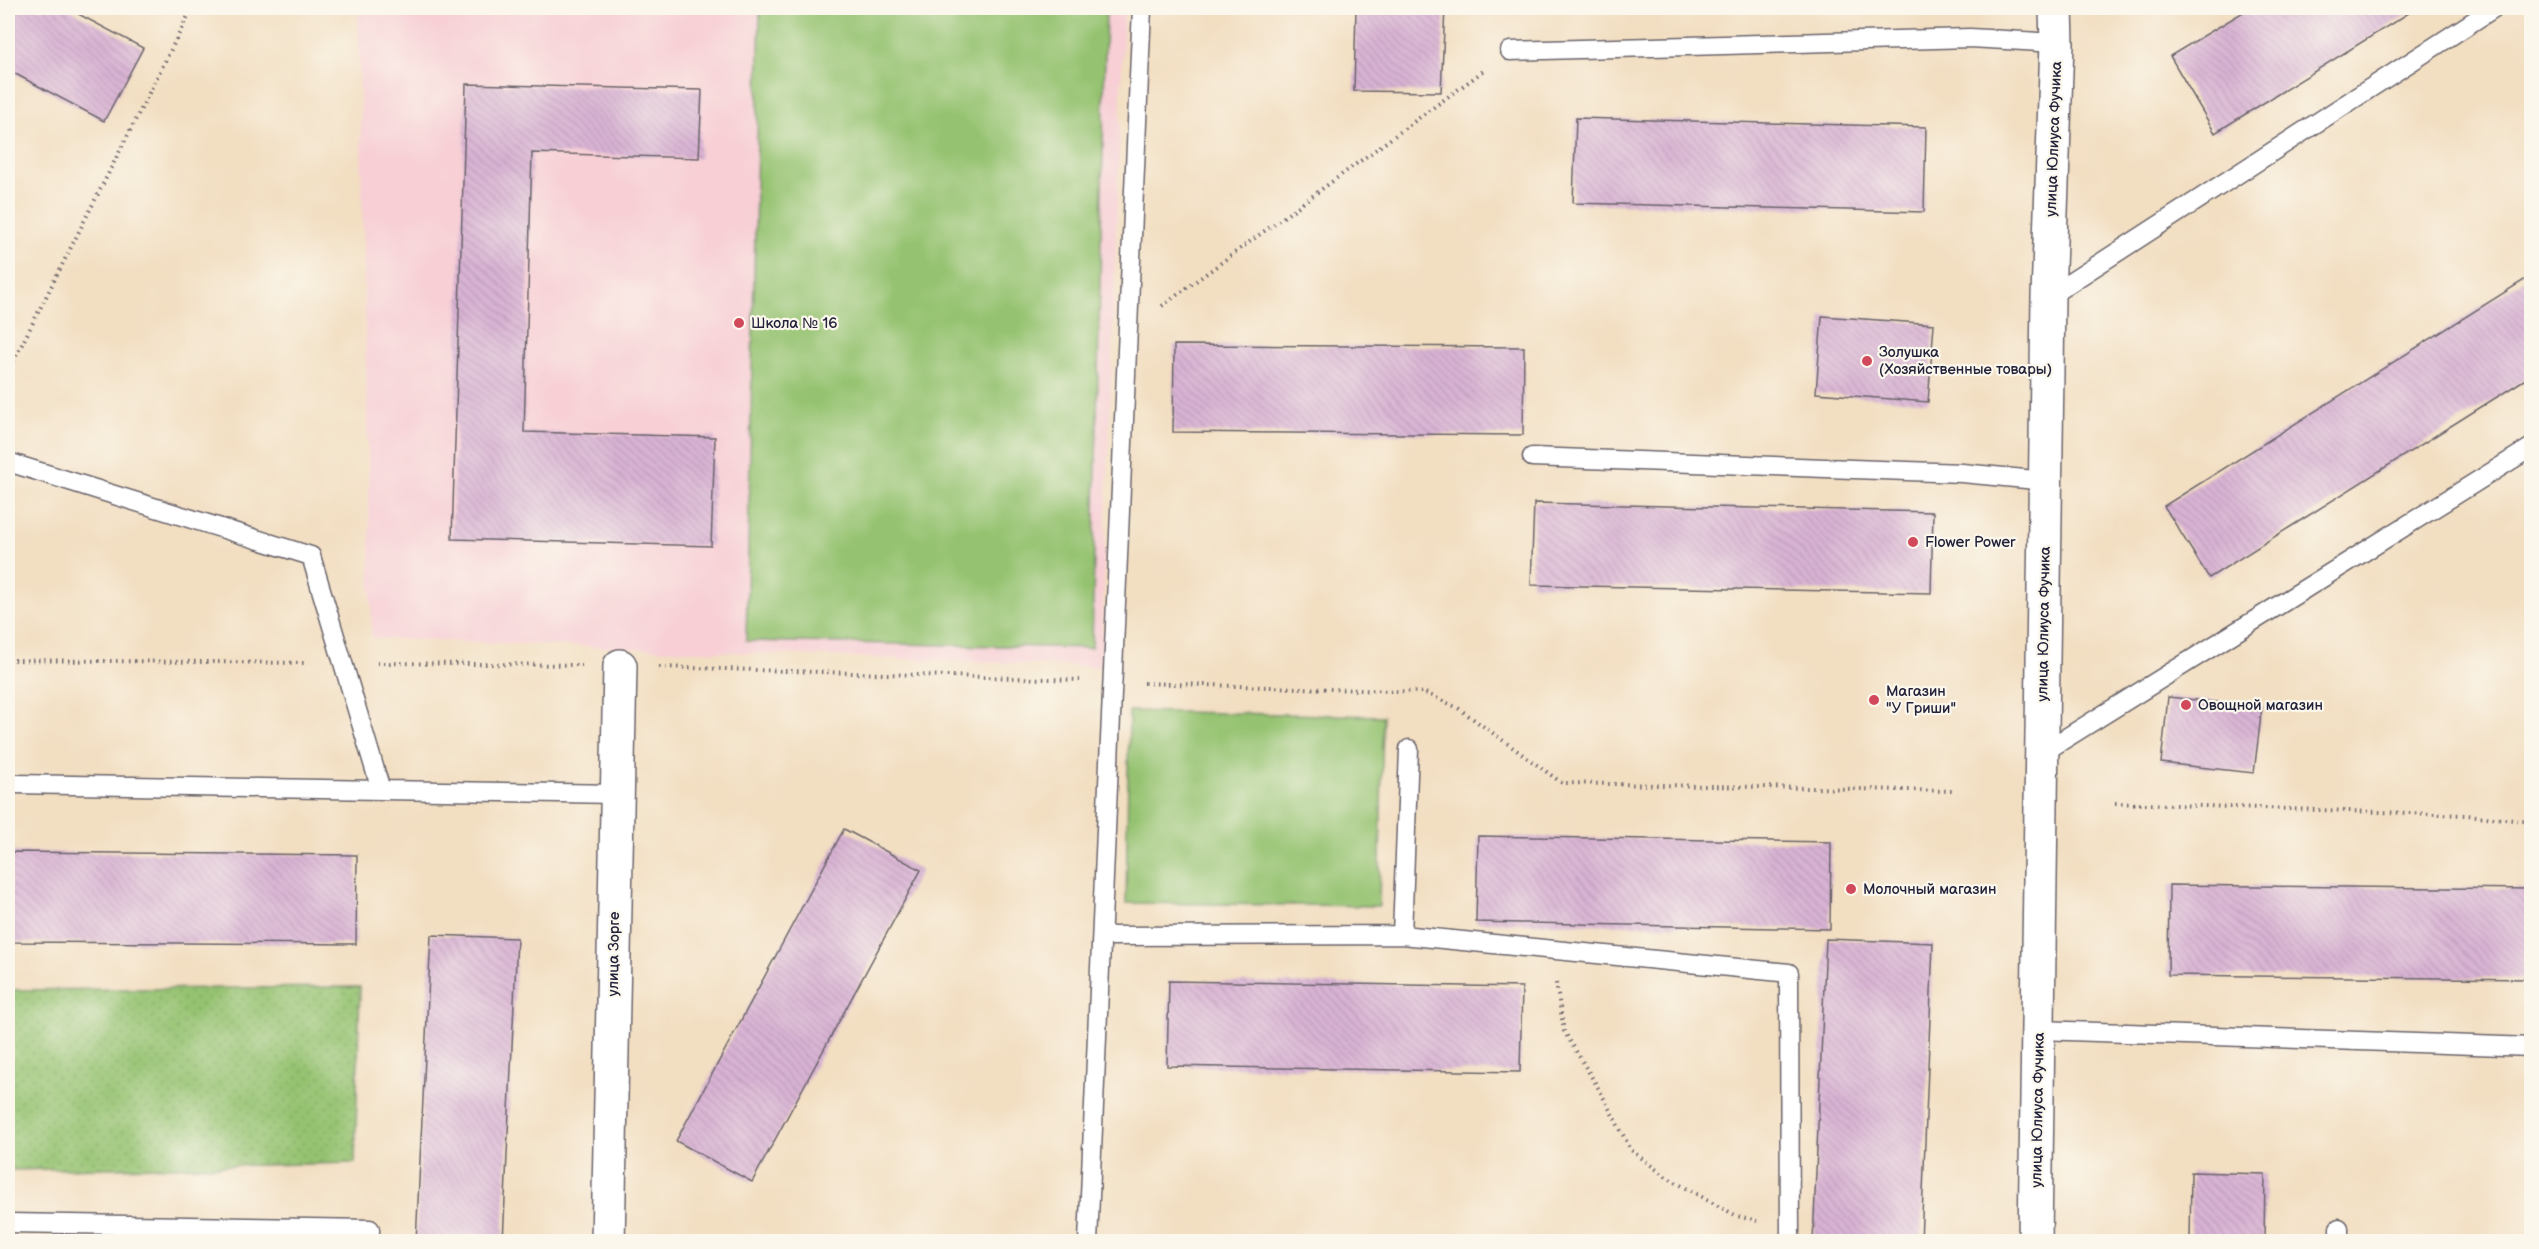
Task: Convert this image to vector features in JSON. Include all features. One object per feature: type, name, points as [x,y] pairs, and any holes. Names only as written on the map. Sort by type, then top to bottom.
[{"type":"street","name":"улица Юлиуса Фучика","points":[[2036,1242],[2048,297],[2057,43],[2056,8]]},
{"type":"street","name":"улица Зорге","points":[[608,1242],[620,666]]},
{"type":"lane","points":[[1088,1242],[1142,8]]},
{"type":"lane","points":[[2048,297],[2494,8]]},
{"type":"lane","points":[[1510,51],[1970,38],[2057,43]]},
{"type":"lane","points":[[2042,753],[2532,447]]},
{"type":"lane","points":[[1532,457],[1962,473],[2046,481]]},
{"type":"lane","points":[[8,462],[311,556],[381,790]]},
{"type":"lane","points":[[1402,935],[1409,749]]},
{"type":"lane","points":[[14,784],[617,794]]},
{"type":"lane","points":[[1101,936],[1402,935],[1789,973],[1790,1236]]},
{"type":"lane","points":[[2039,1030],[2532,1047]]},
{"type":"lane","points":[[8,1223],[370,1229],[370,1242]]},
{"type":"path","points":[[8,372],[192,8]]},
{"type":"path","points":[[1128,330],[1510,51]]},
{"type":"path","points":[[8,660],[620,666],[1423,692],[1458,708],[1562,783],[1955,791]]},
{"type":"path","points":[[2115,803],[2467,815],[2532,822]]},
{"type":"path","points":[[1549,949],[1564,1031],[1600,1091],[1631,1150],[1665,1176],[1737,1216],[1790,1236]]},
{"type":"shaded area","name":"Школа № 16","points":[[358,8],[1124,8],[1101,667],[372,638]]},
{"type":"green space","points":[[760,8],[1106,8],[1092,648],[746,641]]},
{"type":"green space","points":[[1129,711],[1383,716],[1379,906],[1126,903]]},
{"type":"green space","points":[[360,987],[355,1163],[8,1170],[8,990]]},
{"type":"building","points":[[8,8],[67,8],[143,48],[104,121],[8,70]]},
{"type":"building","points":[[1356,8],[1445,8],[1441,92],[1354,91]]},
{"type":"building","points":[[2250,8],[2417,8],[2215,133],[2170,56]]},
{"type":"building","points":[[466,84],[702,90],[699,158],[532,153],[524,432],[715,437],[711,546],[452,539]]},
{"type":"building","points":[[1576,118],[1926,127],[1924,212],[1573,203]]},
{"type":"building","points":[[2532,275],[2532,375],[2209,578],[2164,506]]},
{"type":"building","points":[[1822,316],[1934,324],[1928,402],[1816,393]]},
{"type":"building","points":[[1174,345],[1524,347],[1523,435],[1173,432]]},
{"type":"building","points":[[1534,503],[1933,512],[1931,593],[1531,585]]},
{"type":"building","points":[[2168,697],[2262,707],[2254,773],[2161,763]]},
{"type":"building","points":[[844,829],[921,870],[752,1182],[676,1141]]},
{"type":"building","points":[[1478,836],[1831,842],[1830,929],[1476,922]]},
{"type":"building","points":[[11,852],[357,855],[356,944],[11,942]]},
{"type":"building","points":[[2169,885],[2532,889],[2532,979],[2168,975]]},
{"type":"building","points":[[431,935],[517,938],[503,1242],[416,1242]]},
{"type":"building","points":[[1826,939],[1933,943],[1921,1242],[1813,1242]]},
{"type":"building","points":[[1169,981],[1522,987],[1520,1072],[1167,1066]]},
{"type":"building","points":[[2191,1172],[2265,1174],[2264,1242],[2190,1242]]},
{"type":"place","name":"Школа № 16","points":[[739,323]]},
{"type":"place","name":"Золушка (Хозяйственные товары)","points":[[1867,361]]},
{"type":"place","name":"Flower Power","points":[[1913,542]]},
{"type":"place","name":"Магазин \"У Гриши\"","points":[[1874,700]]},
{"type":"place","name":"Овощной магазин","points":[[2186,705]]},
{"type":"place","name":"Молочный магазин","points":[[1851,889]]}]
